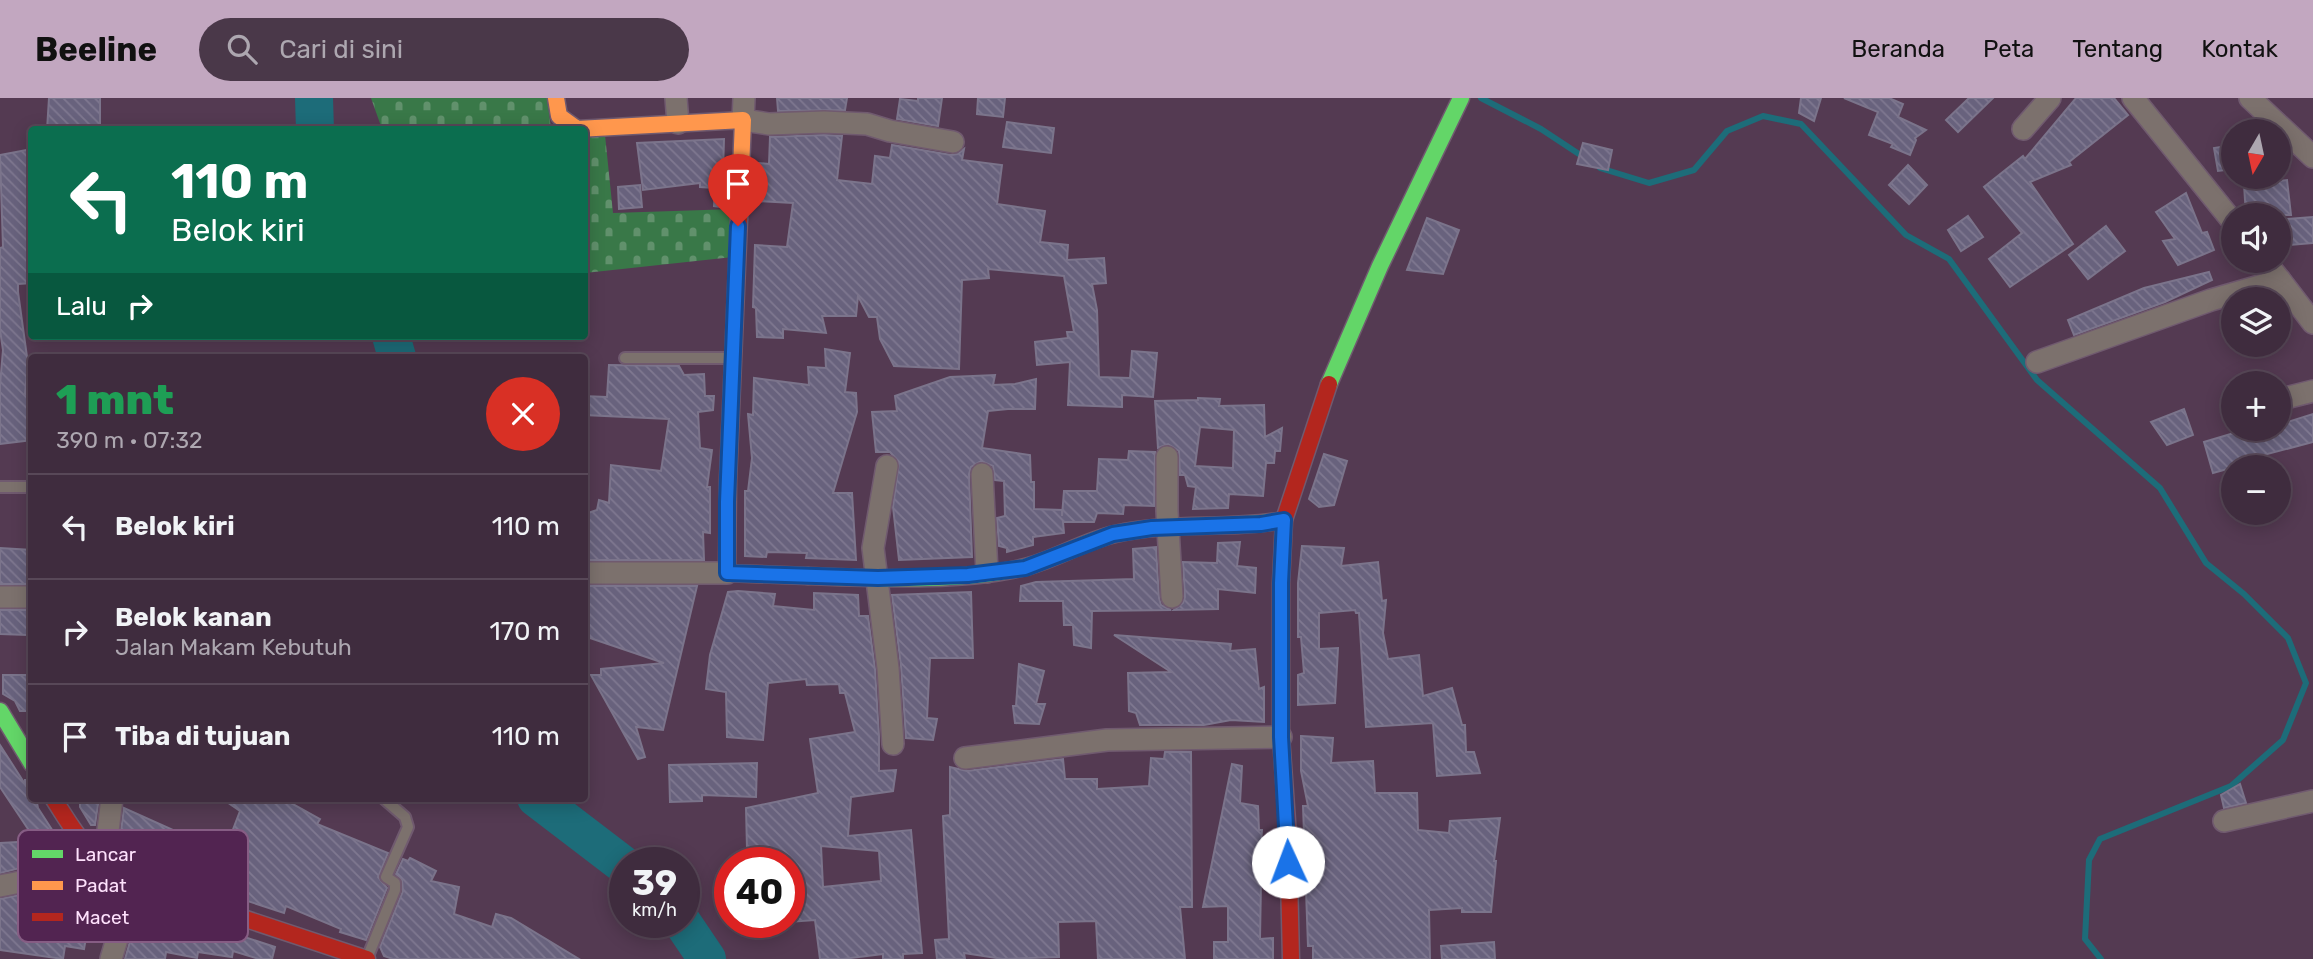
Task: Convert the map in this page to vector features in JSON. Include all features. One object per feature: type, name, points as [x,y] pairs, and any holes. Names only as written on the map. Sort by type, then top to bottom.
[{"type":"street","points":[[556,98],[559,116],[573,126]]},
{"type":"street","points":[[676,98],[678,122]]},
{"type":"street","points":[[727,573],[726,524],[744,98]]},
{"type":"street","points":[[1291,959],[1288,835],[1281,737],[1281,583],[1284,520],[1325,391],[1380,266],[1461,98]]},
{"type":"street","points":[[2023,129],[2050,98]]},
{"type":"street","points":[[2133,98],[2221,207]]},
{"type":"street","points":[[2250,98],[2313,158]]},
{"type":"street","points":[[588,128],[743,120],[769,124],[824,122],[867,124],[890,131],[953,142]]},
{"type":"street","points":[[2274,273],[2313,323]]},
{"type":"street","points":[[2036,362],[2211,300],[2280,280]]},
{"type":"street","points":[[2291,397],[2313,391]]},
{"type":"street","points":[[1167,457],[1172,597]]},
{"type":"street","points":[[887,466],[873,548],[893,744]]},
{"type":"street","points":[[982,474],[987,572]]},
{"type":"street","points":[[588,573],[727,573],[878,578],[987,572],[1025,568],[1113,534],[1169,527],[1261,524],[1284,520]]},
{"type":"street","points":[[0,597],[28,597]]},
{"type":"street","points":[[0,711],[28,757]]},
{"type":"street","points":[[965,758],[1107,740],[1281,737]]},
{"type":"street","points":[[2224,821],[2313,801]]},
{"type":"street","points":[[55,802],[73,830]]},
{"type":"street","points":[[105,830],[111,802]]},
{"type":"street","points":[[0,886],[18,883]]},
{"type":"street","points":[[248,920],[367,959]]},
{"type":"street","points":[[111,959],[116,942]]},
{"type":"lane","points":[[625,358],[732,358]]},
{"type":"lane","points":[[0,486],[28,487]]},
{"type":"lane","points":[[367,959],[395,890],[394,883],[386,877],[408,827],[404,817],[387,802]]},
{"type":"green space","points":[[371,98],[547,98],[551,126],[381,126]]},
{"type":"green space","points":[[605,135],[613,213],[735,209],[733,257],[588,273],[588,137]]},
{"type":"building","points":[[49,98],[100,98],[100,126],[47,126]]},
{"type":"building","points":[[777,98],[847,98],[845,110],[778,111]]},
{"type":"building","points":[[918,98],[942,98],[938,126],[897,119],[900,99],[918,101]]},
{"type":"building","points":[[978,98],[1005,98],[1003,117],[977,114]]},
{"type":"building","points":[[1801,98],[1821,98],[1814,121],[1799,113]]},
{"type":"building","points":[[1844,98],[1889,98],[1903,104],[1898,117],[1926,130],[1915,138],[1910,155],[1891,147],[1893,144],[1869,135],[1878,112]]},
{"type":"building","points":[[1969,98],[1993,98],[1958,132],[1946,120]]},
{"type":"building","points":[[2076,98],[2114,98],[2128,115],[2069,162],[2071,165],[2030,182],[2073,244],[2010,287],[1989,259],[2022,233],[1984,187],[2023,156],[2025,159]]},
{"type":"building","points":[[1007,122],[1054,128],[1051,153],[1003,147]]},
{"type":"building","points":[[842,136],[837,180],[872,184],[875,156],[890,158],[892,145],[951,155],[964,149],[962,160],[1002,165],[997,204],[1045,211],[1040,242],[1068,245],[1067,260],[1104,258],[1106,283],[1092,284],[1097,310],[1099,377],[1130,378],[1132,351],[1157,353],[1153,397],[1122,395],[1122,407],[1068,405],[1070,362],[1037,365],[1035,342],[1068,338],[1067,332],[1074,332],[1064,276],[988,269],[989,278],[962,280],[959,369],[894,366],[880,339],[877,317],[869,317],[858,296],[856,316],[822,316],[826,333],[783,329],[783,338],[757,337],[756,308],[753,307],[755,245],[787,247],[793,203],[757,201],[759,163],[769,164],[770,137]]},
{"type":"building","points":[[724,139],[722,207],[714,206],[715,188],[700,187],[700,183],[643,190],[637,143]]},
{"type":"building","points":[[1583,143],[1612,150],[1608,170],[1577,164]]},
{"type":"building","points":[[2221,147],[2221,171],[2218,171],[2214,148]]},
{"type":"building","points":[[28,150],[28,283],[18,284],[18,292],[28,364],[25,394],[28,394],[28,440],[0,444],[3,350],[0,330],[0,248],[3,247],[0,155]]},
{"type":"building","points":[[1908,165],[1927,185],[1909,204],[1889,185]]},
{"type":"building","points":[[640,185],[642,207],[619,209],[618,187]]},
{"type":"building","points":[[2244,189],[2288,189],[2290,203],[2245,203]]},
{"type":"building","points":[[2186,193],[2202,233],[2207,232],[2214,250],[2178,265],[2163,241],[2175,239],[2156,212]]},
{"type":"building","points":[[1968,216],[1983,237],[1961,251],[1948,230]]},
{"type":"building","points":[[2313,217],[2313,243],[2291,245],[2291,219]]},
{"type":"building","points":[[1427,218],[1459,230],[1443,274],[1407,270]]},
{"type":"building","points":[[2106,226],[2125,251],[2088,279],[2069,255]]},
{"type":"building","points":[[2209,272],[2212,280],[2165,302],[2074,335],[2068,320],[2144,288]]},
{"type":"building","points":[[825,349],[850,353],[845,392],[856,393],[857,412],[833,493],[852,493],[856,560],[806,558],[807,553],[767,552],[766,557],[745,556],[745,491],[748,491],[752,458],[748,414],[753,415],[754,378],[809,385],[808,367],[826,368]]},
{"type":"building","points":[[609,365],[679,366],[684,375],[704,374],[705,396],[714,396],[713,410],[698,412],[700,448],[712,450],[707,487],[710,487],[710,533],[703,532],[704,560],[588,560],[588,513],[597,510],[599,500],[609,503],[611,465],[661,471],[669,419],[588,415],[588,396],[607,397]]},
{"type":"building","points":[[995,375],[993,385],[1036,379],[1035,409],[988,411],[982,448],[1030,455],[1034,509],[1062,510],[1062,516],[1064,491],[1097,491],[1099,459],[1128,460],[1129,451],[1155,452],[1154,506],[1124,505],[1123,514],[1097,513],[1094,522],[1063,522],[1064,533],[1033,537],[1033,545],[1007,552],[1007,548],[999,546],[997,518],[1005,516],[1004,481],[995,480],[993,466],[981,461],[971,467],[969,474],[972,557],[899,560],[893,507],[899,462],[890,452],[876,452],[872,412],[897,411],[895,396],[950,377]]},
{"type":"building","points":[[1220,399],[1219,406],[1264,405],[1265,437],[1282,428],[1280,451],[1275,451],[1274,463],[1266,463],[1263,496],[1229,494],[1228,508],[1193,509],[1196,487],[1188,486],[1185,475],[1180,475],[1179,451],[1168,444],[1158,448],[1155,401]],"holes":[[[1200,427],[1234,430],[1233,468],[1195,466]]]},
{"type":"building","points":[[2184,409],[2193,435],[2167,445],[2151,422]]},
{"type":"building","points":[[2313,414],[2313,442],[2264,455],[2221,455],[2221,471],[2213,473],[2204,442],[2221,437],[2221,441],[2291,441],[2291,421]]},
{"type":"building","points":[[1324,454],[1347,461],[1334,505],[1319,507],[1309,499]]},
{"type":"building","points":[[1240,542],[1237,566],[1256,568],[1255,593],[1218,589],[1218,609],[1174,610],[1183,603],[1185,597],[1183,562],[1217,563],[1218,543]]},
{"type":"building","points":[[1302,546],[1344,548],[1341,566],[1378,562],[1382,601],[1386,600],[1383,633],[1388,659],[1419,655],[1423,696],[1452,688],[1462,725],[1465,725],[1466,752],[1474,752],[1480,773],[1437,776],[1433,723],[1366,727],[1359,613],[1355,610],[1319,613],[1319,649],[1338,648],[1335,703],[1298,705],[1298,675],[1304,673],[1301,637],[1298,637],[1298,583]]},
{"type":"building","points":[[1156,547],[1159,598],[1161,605],[1171,610],[1092,611],[1091,648],[1074,645],[1073,625],[1064,625],[1063,601],[1020,601],[1021,586],[1036,582],[1134,579],[1133,549]]},
{"type":"building","points":[[0,548],[28,550],[28,584],[0,584]]},
{"type":"building","points":[[588,586],[697,586],[663,730],[636,727],[645,757],[638,759],[591,675],[601,675],[601,669],[664,663],[588,637]]},
{"type":"building","points":[[728,592],[775,594],[773,606],[814,610],[814,593],[858,595],[859,616],[868,616],[875,669],[879,771],[896,770],[893,791],[851,797],[848,836],[911,830],[922,953],[903,954],[903,959],[883,959],[883,954],[820,959],[815,920],[805,921],[805,847],[747,847],[746,808],[818,793],[810,739],[855,732],[845,693],[840,693],[839,684],[807,685],[806,679],[768,683],[763,740],[727,737],[726,692],[706,689],[710,655]],"holes":[[[821,846],[879,851],[881,881],[823,887]]]},
{"type":"building","points":[[971,592],[973,658],[930,658],[927,718],[937,719],[933,740],[906,738],[892,595]]},
{"type":"building","points":[[0,610],[28,610],[27,635],[0,634]]},
{"type":"building","points":[[1114,635],[1231,644],[1230,651],[1255,649],[1259,689],[1264,687],[1264,722],[1231,720],[1204,725],[1140,725],[1136,713],[1129,711],[1128,673],[1171,672]]},
{"type":"building","points":[[1019,664],[1044,671],[1036,704],[1045,704],[1039,724],[1015,723],[1013,706],[1016,706]]},
{"type":"building","points":[[3,675],[28,675],[28,711],[20,711],[15,701],[3,694]]},
{"type":"building","points":[[1301,736],[1333,738],[1331,763],[1373,761],[1375,793],[1417,793],[1418,830],[1449,833],[1450,821],[1500,818],[1491,912],[1462,912],[1462,908],[1429,910],[1430,959],[1313,959],[1313,946],[1308,946],[1303,806],[1308,806],[1301,771]]},
{"type":"building","points":[[0,745],[25,784],[25,780],[28,781],[28,802],[37,802],[52,830],[29,830],[0,787]]},
{"type":"building","points":[[1165,752],[1191,752],[1192,907],[1180,907],[1185,959],[1098,959],[1096,921],[1058,922],[1059,957],[1003,959],[964,953],[965,959],[937,959],[935,940],[949,939],[943,816],[950,815],[950,767],[967,771],[1063,759],[1065,779],[1097,779],[1097,789],[1149,786],[1151,758],[1164,759]]},
{"type":"building","points":[[757,763],[756,797],[702,795],[702,801],[670,802],[669,765]]},
{"type":"building","points":[[1232,764],[1242,766],[1240,803],[1258,806],[1259,830],[1262,830],[1260,859],[1271,860],[1272,882],[1261,882],[1260,939],[1273,938],[1273,959],[1214,959],[1214,942],[1228,942],[1228,906],[1203,907]]},
{"type":"building","points":[[2240,784],[2246,803],[2224,808],[2221,795]]},
{"type":"building","points":[[80,802],[98,802],[95,825],[91,825],[80,807]]},
{"type":"building","points":[[227,802],[289,802],[320,819],[317,824],[388,853],[378,877],[387,888],[366,940],[340,932],[341,929],[286,906],[284,913],[248,901],[248,830],[233,830],[240,811]]},
{"type":"building","points":[[124,808],[173,830],[121,830]]},
{"type":"building","points":[[18,842],[18,868],[0,873],[0,843]]},
{"type":"building","points":[[410,858],[436,871],[431,881],[459,887],[454,914],[492,927],[496,914],[511,918],[579,959],[393,959],[384,956],[380,947],[403,891],[402,880],[396,874],[403,859],[408,861]]},
{"type":"building","points":[[18,895],[18,942],[85,942],[84,949],[65,946],[63,959],[0,950],[0,899]]},
{"type":"building","points":[[248,938],[275,947],[272,959],[259,959],[233,951],[232,957],[198,952],[197,958],[166,952],[165,959],[125,959],[130,942],[248,942]]},
{"type":"building","points":[[1494,942],[1495,959],[1442,959],[1441,946]]},
{"type":"waterway","points":[[314,98],[315,126]]},
{"type":"waterway","points":[[1481,98],[1541,129],[1585,158]]},
{"type":"waterway","points":[[1600,168],[1649,183],[1694,170],[1727,131],[1763,116],[1801,124],[1906,235],[1949,259],[2037,380],[2160,488],[2206,563],[2244,594],[2288,638],[2306,683],[2283,740],[2231,786],[2100,839],[2089,860],[2085,939],[2101,959]]},
{"type":"waterway","points":[[392,340],[396,354]]},
{"type":"waterway","points":[[541,802],[609,854]]},
{"type":"waterway","points":[[693,938],[707,959]]},
{"type":"traffic: fast","points":[[1329,384],[1380,266],[1461,98]]},
{"type":"traffic: fast","points":[[808,576],[917,578],[1000,572],[1025,567],[1104,537],[1136,530],[1242,525],[1284,520]]},
{"type":"traffic: fast","points":[[0,711],[28,757]]},
{"type":"traffic: slow","points":[[556,98],[559,116],[573,126]]},
{"type":"traffic: slow","points":[[588,128],[743,120],[739,219]]},
{"type":"traffic: jam","points":[[739,219],[728,480],[727,573],[808,576]]},
{"type":"traffic: jam","points":[[1291,959],[1288,835],[1281,737],[1281,583],[1284,520],[1329,384]]},
{"type":"traffic: jam","points":[[56,802],[74,830]]},
{"type":"traffic: jam","points":[[248,920],[367,959]]},
{"type":"route","points":[[738,226],[726,524],[727,573],[878,578],[968,575],[1025,568],[1113,534],[1152,528],[1261,524],[1284,520],[1281,583],[1281,737],[1288,862]]}]
